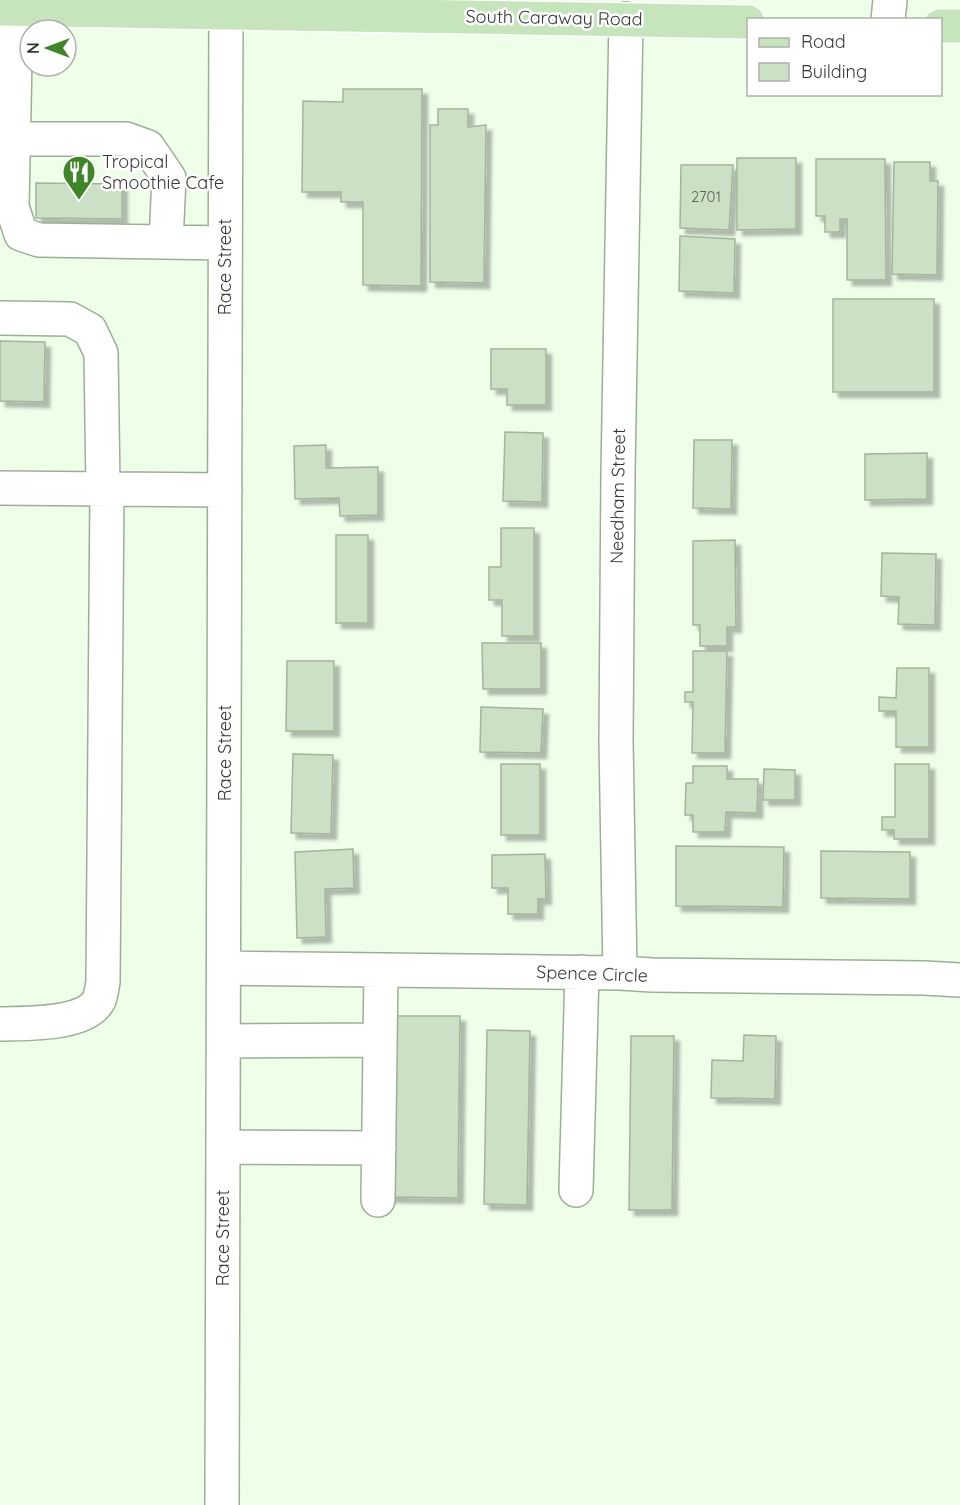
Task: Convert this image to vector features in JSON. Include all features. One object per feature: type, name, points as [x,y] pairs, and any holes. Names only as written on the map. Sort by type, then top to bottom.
[{"type":"main road","name":"South Caraway Road","points":[[8,9],[55,5],[426,8],[626,19],[747,22]]},
{"type":"main road","points":[[942,26],[960,26]]},
{"type":"street","points":[[888,18],[890,0]]},
{"type":"street","name":"Race Street","points":[[222,1505],[226,6]]},
{"type":"street","points":[[8,9],[14,139],[12,207],[21,234],[39,240],[225,243]]},
{"type":"street","name":"Needham Street","points":[[620,973],[616,740],[626,19]]},
{"type":"street","points":[[14,139],[126,139],[148,147],[169,178],[166,242]]},
{"type":"street","points":[[0,318],[70,320],[90,330],[100,353],[105,487],[103,982],[98,1002],[79,1017],[43,1023],[0,1024]]},
{"type":"street","points":[[0,488],[105,487],[225,490]]},
{"type":"street","name":"Spence Circle","points":[[224,968],[582,972],[960,980]]},
{"type":"street","points":[[378,1200],[381,970]]},
{"type":"street","points":[[576,1190],[582,972]]},
{"type":"street","points":[[224,1041],[380,1040]]},
{"type":"street","points":[[224,1147],[379,1148]]},
{"type":"building","points":[[343,89],[422,89],[421,286],[363,285],[363,202],[341,202],[341,192],[302,192],[303,101],[343,102]]},
{"type":"building","points":[[438,109],[468,109],[468,127],[486,125],[484,283],[430,282],[430,125],[438,125]]},
{"type":"building","points":[[737,158],[796,158],[796,229],[737,230]]},
{"type":"building","points":[[816,159],[885,159],[886,280],[847,280],[847,219],[840,219],[840,232],[825,232],[825,216],[816,216]]},
{"type":"building","points":[[894,162],[930,162],[930,181],[938,181],[937,275],[892,274]]},
{"type":"building","points":[[681,165],[733,165],[729,230],[680,228]]},
{"type":"building","name":"Tropical Smoothie Cafe","points":[[36,183],[122,184],[122,219],[36,218]]},
{"type":"building","points":[[680,236],[735,239],[734,293],[679,291]]},
{"type":"building","points":[[833,299],[934,299],[934,392],[833,392]]},
{"type":"building","points":[[0,341],[45,342],[44,402],[0,401]]},
{"type":"building","points":[[491,349],[546,349],[546,405],[507,405],[507,389],[491,389]]},
{"type":"building","points":[[505,432],[543,433],[542,502],[503,501]]},
{"type":"building","points":[[694,440],[732,440],[731,509],[693,508]]},
{"type":"building","points":[[326,445],[326,468],[378,467],[378,515],[340,516],[339,498],[295,499],[294,446]]},
{"type":"building","points":[[927,453],[927,499],[865,500],[865,454]]},
{"type":"building","points":[[501,528],[534,528],[534,636],[502,636],[502,600],[489,600],[489,567],[501,567]]},
{"type":"building","points":[[336,535],[368,535],[368,623],[336,623]]},
{"type":"building","points":[[735,540],[736,627],[727,627],[727,646],[700,646],[700,625],[693,625],[693,541]]},
{"type":"building","points":[[882,553],[936,554],[935,625],[898,624],[899,597],[881,596]]},
{"type":"building","points":[[482,643],[541,643],[541,689],[483,689]]},
{"type":"building","points":[[693,651],[727,651],[725,753],[692,753],[693,702],[685,702],[685,692],[693,692]]},
{"type":"building","points":[[287,661],[334,661],[334,731],[286,731]]},
{"type":"building","points":[[897,668],[929,668],[929,747],[896,747],[896,711],[879,711],[879,697],[896,698]]},
{"type":"building","points":[[481,707],[543,709],[541,753],[480,752]]},
{"type":"building","points":[[293,754],[333,755],[331,834],[291,833]]},
{"type":"building","points":[[501,764],[540,764],[540,835],[501,835]]},
{"type":"building","points":[[895,764],[929,764],[929,839],[894,839],[894,830],[882,830],[882,817],[895,817]]},
{"type":"building","points":[[693,766],[727,766],[727,779],[758,779],[757,813],[726,812],[725,832],[693,832],[693,815],[685,815],[686,783],[693,783]]},
{"type":"building","points":[[764,769],[795,770],[795,800],[763,800]]},
{"type":"building","points":[[676,846],[784,847],[783,907],[676,906]]},
{"type":"building","points":[[353,849],[354,888],[325,889],[326,937],[297,938],[295,852]]},
{"type":"building","points":[[821,851],[910,852],[910,899],[821,898]]},
{"type":"building","points":[[545,854],[546,899],[538,899],[538,914],[508,914],[508,888],[492,888],[492,855]]},
{"type":"building","points":[[389,1016],[460,1016],[458,1198],[388,1197]]},
{"type":"building","points":[[487,1030],[530,1031],[527,1205],[484,1204]]},
{"type":"building","points":[[744,1035],[776,1036],[775,1099],[711,1098],[712,1060],[743,1061]]},
{"type":"building","points":[[631,1036],[674,1036],[672,1210],[629,1210]]},
{"type":"place","name":"Tropical Smoothie Cafe","points":[[79,201]]}]
